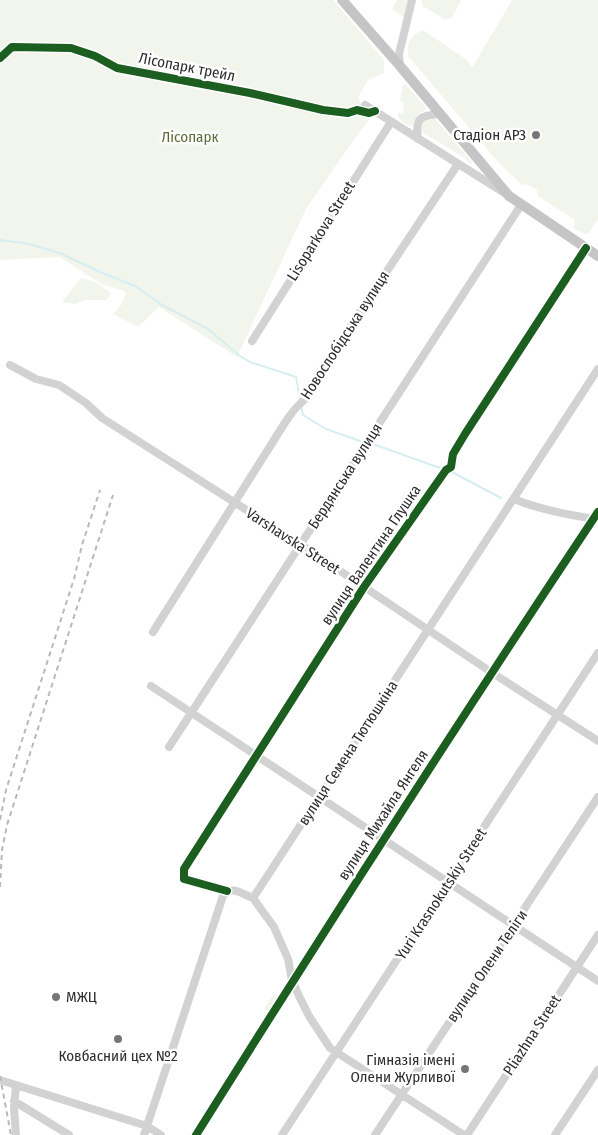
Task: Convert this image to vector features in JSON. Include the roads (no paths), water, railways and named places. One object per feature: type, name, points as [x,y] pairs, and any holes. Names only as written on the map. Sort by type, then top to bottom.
[{"type":"main road","points":[[342,0],[400,66],[508,196],[598,256]]},
{"type":"street","points":[[400,66],[399,54],[412,0]]},
{"type":"street","points":[[365,104],[390,122],[508,196]]},
{"type":"street","points":[[418,138],[416,125],[420,119],[426,115],[440,114]]},
{"type":"street","name":"Lisoparkova Street","points":[[252,341],[390,122]]},
{"type":"street","name":"Новослобідська вулиця","points":[[153,632],[286,421],[298,405],[308,398],[314,381],[458,164]]},
{"type":"street","name":"Бердянська вулиця","points":[[169,747],[521,205]]},
{"type":"street","name":"вулиця Валентина Глушка","points":[[227,891],[184,879],[184,869],[364,587],[450,466],[453,454],[465,434],[586,248]]},
{"type":"street","name":"Varshavska Street","points":[[10,365],[36,378],[59,384],[86,403],[102,418],[300,544],[598,741]]},
{"type":"street","name":"вулиця Семена Тютюшкіна","points":[[253,898],[598,369]]},
{"type":"street","points":[[514,499],[532,506],[572,515],[597,516]]},
{"type":"street","name":"вулиця Михайла Янгеля","points":[[196,1135],[292,980],[492,672],[597,516]]},
{"type":"street","name":"Yuri Krasnokutskiy Street","points":[[282,1135],[598,653]]},
{"type":"street","points":[[151,686],[598,981]]},
{"type":"street","name":"вулиця Олени Теліги","points":[[375,1135],[598,797]]},
{"type":"street","points":[[144,1135],[221,901],[227,891],[237,891],[253,898],[274,927],[288,959],[292,980],[299,996],[324,1040],[336,1053],[466,1135]]},
{"type":"street","name":"Pliazhna Street","points":[[466,1135],[598,935]]},
{"type":"street","points":[[555,1135],[598,1070]]},
{"type":"street","points":[[0,1080],[147,1126],[161,1135]]},
{"type":"street","points":[[16,1085],[14,1101],[16,1135]]},
{"type":"street","points":[[14,1101],[69,1135]]},
{"type":"waterway","points":[[0,240],[30,244],[62,254],[135,286],[162,305],[208,329],[250,362],[296,377],[300,399]]},
{"type":"waterway","points":[[301,407],[303,415],[326,429],[363,442]]},
{"type":"waterway","points":[[370,443],[443,469]]},
{"type":"waterway","points":[[450,471],[501,498]]},
{"type":"railway","points":[[0,820],[6,790],[74,579],[82,545],[100,490]]},
{"type":"railway","points":[[0,887],[2,850],[7,825],[113,495]]},
{"type":"railway","points":[[0,1076],[11,1135]]},
{"type":"place","name":"Стадіон АРЗ","points":[[536,135]]},
{"type":"place","name":"МЖЦ","points":[[56,997]]},
{"type":"place","name":"Ковбасний цех №2","points":[[118,1039]]},
{"type":"place","name":"Гімназія імені Олени Журливої","points":[[465,1069]]},
{"type":"park label","name":"Лісопарк","points":[[190,137]]}]
